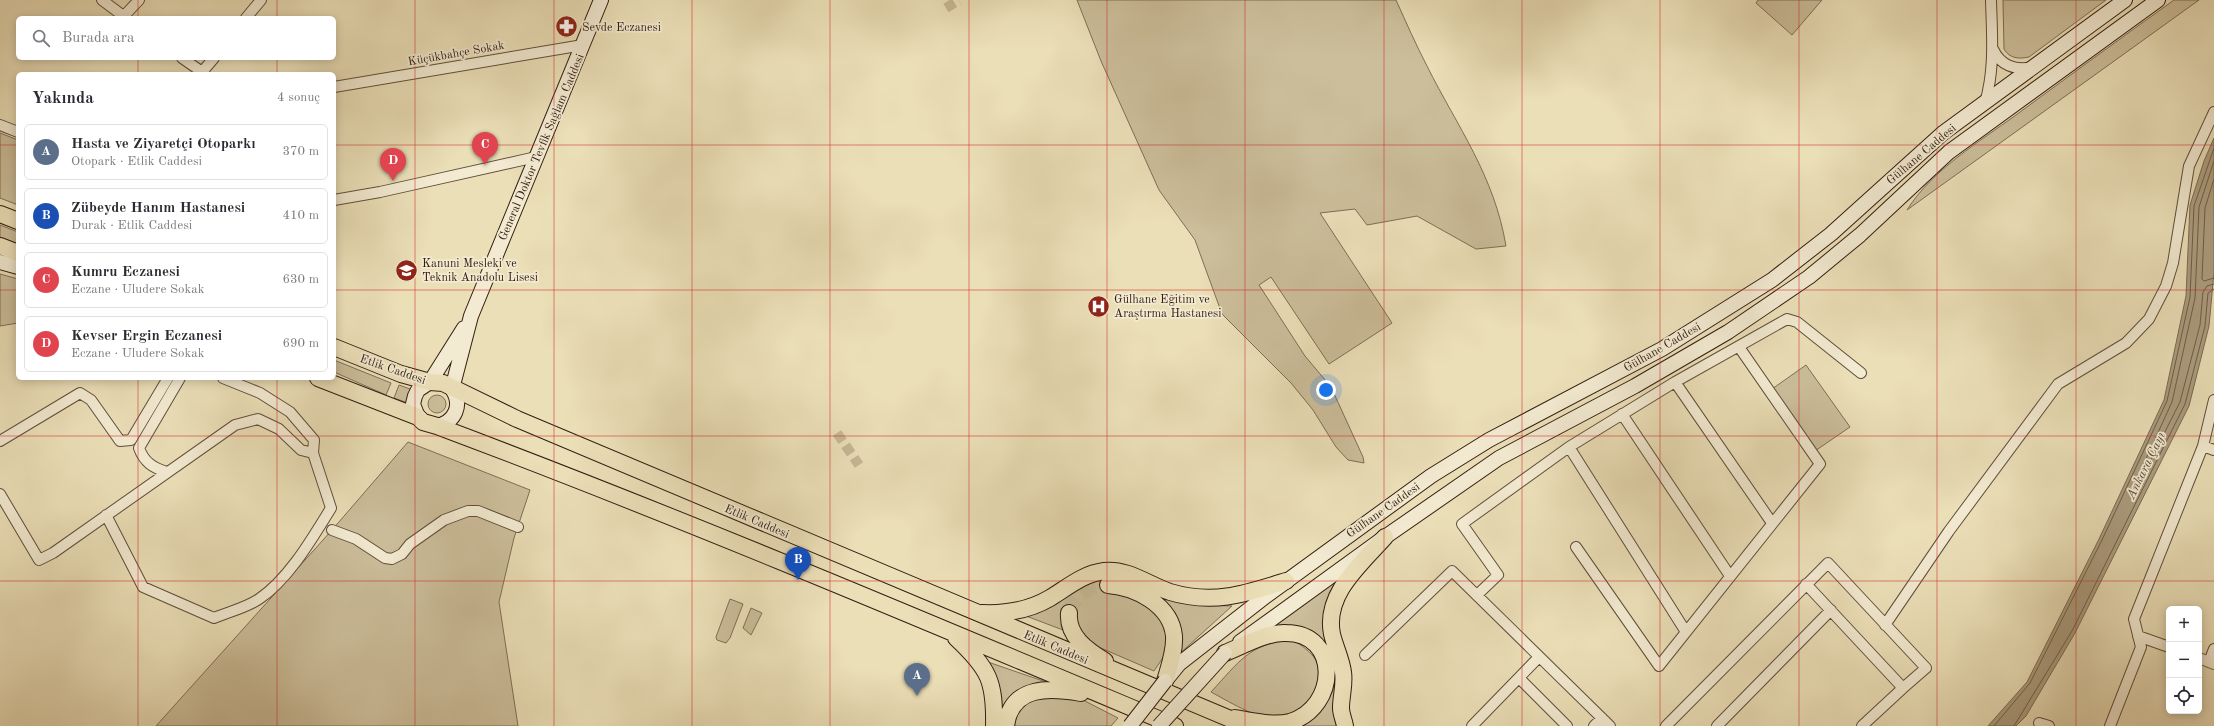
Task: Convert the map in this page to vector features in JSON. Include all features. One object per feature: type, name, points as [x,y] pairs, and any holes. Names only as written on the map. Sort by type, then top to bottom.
[{"type":"main road","name":"General Doktor Tevfik Sağlam Caddesi","points":[[452,389],[471,316],[601,0]]},
{"type":"main road","name":"Gülhane Caddesi","points":[[1175,660],[1458,459],[1489,440],[1662,349],[1771,280],[1831,234],[1928,145],[2125,0]]},
{"type":"main road","name":"Gülhane Caddesi","points":[[1159,726],[1225,653],[1385,537],[1499,458],[1635,386],[1721,336],[1808,277],[1860,236],[1949,152],[2158,0]]},
{"type":"main road","points":[[0,214],[16,220]]},
{"type":"main road","points":[[0,246],[16,252]]},
{"type":"main road","points":[[0,262],[16,266]]},
{"type":"main road","name":"General Doktor Tevfik Sağlam Caddesi","points":[[430,382],[471,316]]},
{"type":"main road","name":"Etlik Caddesi","points":[[336,348],[402,374],[430,382],[443,383],[452,389],[517,419],[974,613],[1247,726]]},
{"type":"main road","points":[[323,380],[418,417],[423,422],[542,466],[1175,726]]},
{"type":"main road","points":[[418,417],[413,404],[415,396],[423,385],[430,382]]},
{"type":"main road","points":[[437,426],[450,421],[454,416],[458,402],[452,389]]},
{"type":"main road","points":[[1345,726],[1341,709],[1344,679],[1342,661],[1332,634],[1330,614],[1336,598],[1350,576],[1385,537]]},
{"type":"main road","points":[[974,613],[1003,613],[1024,609],[1050,598],[1076,580],[1105,570],[1118,572],[1169,592],[1202,599],[1235,596],[1286,581]]},
{"type":"main road","points":[[1108,585],[1122,587],[1140,593],[1156,604],[1162,610],[1173,631],[1175,660],[1165,681],[1130,726]]},
{"type":"main road","points":[[1069,613],[1069,625],[1072,632],[1084,646],[1137,681]]},
{"type":"main road","points":[[949,632],[977,660],[991,682],[994,693],[994,726]]},
{"type":"main road","points":[[1224,717],[1272,724],[1288,723],[1306,716],[1316,706],[1324,692],[1327,682],[1325,662],[1321,652],[1312,642],[1301,635],[1285,632],[1255,641],[1225,653]]},
{"type":"main road","points":[[1006,726],[1011,713],[1018,702],[1027,695],[1037,691],[1054,689],[1113,700]]},
{"type":"street","points":[[102,0],[124,16]]},
{"type":"street","points":[[126,16],[139,0]]},
{"type":"street","points":[[248,16],[261,0]]},
{"type":"street","points":[[1985,103],[1992,75],[1993,49],[1990,0]]},
{"type":"street","name":"Küçükbahçe Sokak","points":[[336,87],[583,45]]},
{"type":"street","points":[[1993,49],[2000,59],[2012,67],[2023,69],[2034,67]]},
{"type":"street","points":[[185,60],[203,72]]},
{"type":"street","points":[[205,72],[213,60]]},
{"type":"street","points":[[1885,624],[1949,531],[2058,384],[2126,343],[2149,319],[2166,286],[2173,263],[2189,166],[2214,112]]},
{"type":"street","points":[[0,125],[16,131]]},
{"type":"street","points":[[336,200],[380,192],[536,158]]},
{"type":"street","points":[[1477,596],[1498,576],[1462,524],[1569,447],[1675,382],[1787,319],[1797,322],[1861,373]]},
{"type":"street","points":[[1576,547],[1659,666],[1820,464],[1739,347]]},
{"type":"street","points":[[0,441],[80,393],[91,400],[120,441],[131,440],[167,380]]},
{"type":"street","points":[[167,472],[153,468],[142,456],[139,448],[179,380]]},
{"type":"street","points":[[106,515],[143,587],[214,618],[259,600],[273,587],[304,552],[332,508],[313,453],[314,440],[290,412],[260,393],[228,380]]},
{"type":"street","points":[[1675,382],[1772,523]]},
{"type":"street","points":[[2110,726],[2141,647],[2134,619],[2203,446],[2214,400]]},
{"type":"street","points":[[1622,414],[1730,576]]},
{"type":"street","points":[[0,494],[39,560],[53,553],[235,425],[258,420],[279,429],[301,450],[313,453]]},
{"type":"street","points":[[2203,446],[2214,450]]},
{"type":"street","points":[[1569,447],[1686,632]]},
{"type":"street","points":[[332,530],[356,539],[386,558],[392,558],[402,554],[410,544],[444,520],[468,511],[478,511],[518,527]]},
{"type":"street","points":[[1666,726],[1828,563],[1926,668],[1862,726]]},
{"type":"street","points":[[1365,656],[1452,571],[1610,726]]},
{"type":"street","points":[[1806,584],[1903,688]]},
{"type":"street","points":[[1716,726],[1831,610]]},
{"type":"street","points":[[2138,636],[2166,646]]},
{"type":"street","points":[[2202,659],[2212,663],[2214,649]]},
{"type":"street","points":[[1472,726],[1539,657]]},
{"type":"street","points":[[1519,678],[1567,726]]},
{"type":"street","points":[[1594,726],[1602,718]]},
{"type":"shaded area","points":[[1077,0],[1396,0],[1423,58],[1484,174],[1493,197],[1506,246],[1476,249],[1417,216],[1367,225],[1355,209],[1320,213],[1392,323],[1329,364],[1271,277],[1259,285],[1305,356],[1331,387],[1363,457],[1364,463],[1348,460],[1336,447],[1313,410],[1291,383],[1222,314],[1195,240],[1159,190],[1101,61]]},
{"type":"shaded area","points":[[1758,0],[1822,0],[1792,35],[1756,3]]},
{"type":"shaded area","points":[[2003,0],[2106,0],[2029,57],[2015,58],[2009,55],[2004,49]]},
{"type":"shaded area","points":[[2174,0],[2199,0],[1907,210],[1929,182],[1972,146]]},
{"type":"shaded area","points":[[0,133],[16,139],[16,204],[0,198]]},
{"type":"shaded area","points":[[0,225],[16,231],[16,243],[0,237]]},
{"type":"shaded area","points":[[0,274],[16,278],[16,323],[0,326]]},
{"type":"shaded area","points":[[336,361],[391,383],[386,395],[336,373]]},
{"type":"shaded area","points":[[1806,365],[1850,427],[1815,451],[1772,389]]},
{"type":"shaded area","points":[[399,385],[413,390],[408,403],[394,398]]},
{"type":"shaded area","points":[[433,395],[441,395],[446,400],[444,411],[441,413],[433,413],[428,408],[428,400]]},
{"type":"shaded area","points":[[408,442],[530,490],[514,538],[499,602],[518,726],[156,726],[332,530]]},
{"type":"shaded area","points":[[1357,563],[1332,593],[1340,726],[1292,726],[1313,713],[1327,700],[1331,692],[1331,671],[1327,657],[1271,627]]},
{"type":"shaded area","points":[[1114,577],[1203,605],[1232,606],[1177,656],[1177,629],[1139,596],[1169,628],[1166,653],[1154,671],[1087,642],[1063,621],[1063,630],[1026,616],[1080,584]]},
{"type":"shaded area","points":[[730,599],[743,604],[730,638],[726,643],[717,640],[716,637]]},
{"type":"shaded area","points":[[751,608],[762,613],[751,635],[743,628]]},
{"type":"shaded area","points":[[1293,640],[1305,648],[1314,657],[1319,667],[1320,675],[1316,690],[1306,704],[1294,715],[1275,718],[1258,715],[1211,692],[1238,663],[1255,650],[1266,645]]},
{"type":"shaded area","points":[[985,661],[1049,683],[1003,720]]},
{"type":"shaded area","points":[[1040,695],[1083,700],[1118,718],[1111,726],[1013,726],[1017,716],[1023,708]]},
{"type":"water","name":"Ankara Çayı","points":[[2214,138],[2214,272],[2209,326],[2189,406],[2075,633],[2026,716],[2016,726],[1988,726],[2027,682],[2099,539],[2164,400],[2186,296],[2190,205],[2204,161]]},
{"type":"tunnel","points":[[946,8],[959,0]]},
{"type":"tunnel","points":[[837,433],[859,465]]},
{"type":"tunnel","points":[[1069,613],[1074,600],[1088,588],[1108,585]]},
{"type":"place","name":"Sevde Eczanesi","points":[[567,27]]},
{"type":"place","name":"Kumru Eczanesi","points":[[485,165]]},
{"type":"place","name":"Kevser Ergin Eczanesi","points":[[393,181]]},
{"type":"place","name":"Kanuni Mesleki ve Teknik Anadolu Lisesi","points":[[406,270]]},
{"type":"place","name":"Gülhane Eğitim ve Araştırma Hastanesi","points":[[1099,306]]},
{"type":"place","name":"Zübeyde Hanım Hastanesi","points":[[798,580]]},
{"type":"place","name":"Hasta ve Ziyaretçi Otoparkı","points":[[917,696]]}]
